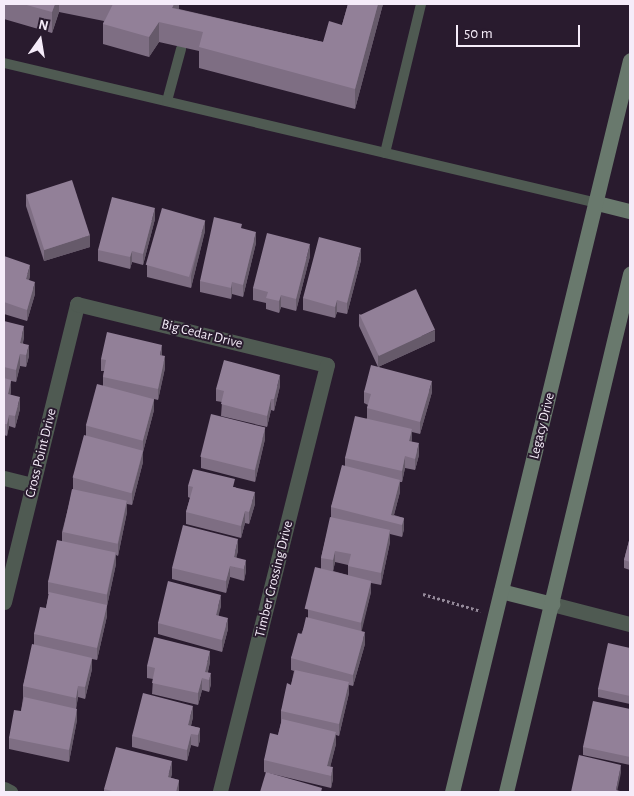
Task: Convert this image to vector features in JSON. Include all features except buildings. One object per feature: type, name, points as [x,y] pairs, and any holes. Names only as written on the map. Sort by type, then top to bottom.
[{"type":"main road","name":"Legacy Drive","points":[[452,792],[597,203],[630,60]]},
{"type":"main road","points":[[597,203],[630,211]]},
{"type":"main road","points":[[506,792],[630,274]]},
{"type":"main road","points":[[501,591],[552,604]]},
{"type":"street","name":"Big Cedar Drive","points":[[77,304],[327,365]]},
{"type":"street","name":"Cross Point Drive","points":[[4,602],[77,304]]},
{"type":"street","name":"Timber Crossing Drive","points":[[220,792],[327,365]]},
{"type":"street","points":[[4,478],[32,486]]},
{"type":"street","points":[[552,604],[630,624]]},
{"type":"street","points":[[4,788],[10,792]]},
{"type":"lane","points":[[385,153],[421,4]]},
{"type":"lane","points":[[167,102],[181,49]]},
{"type":"lane","points":[[4,63],[597,203]]},
{"type":"path","points":[[423,594],[481,610]]}]
